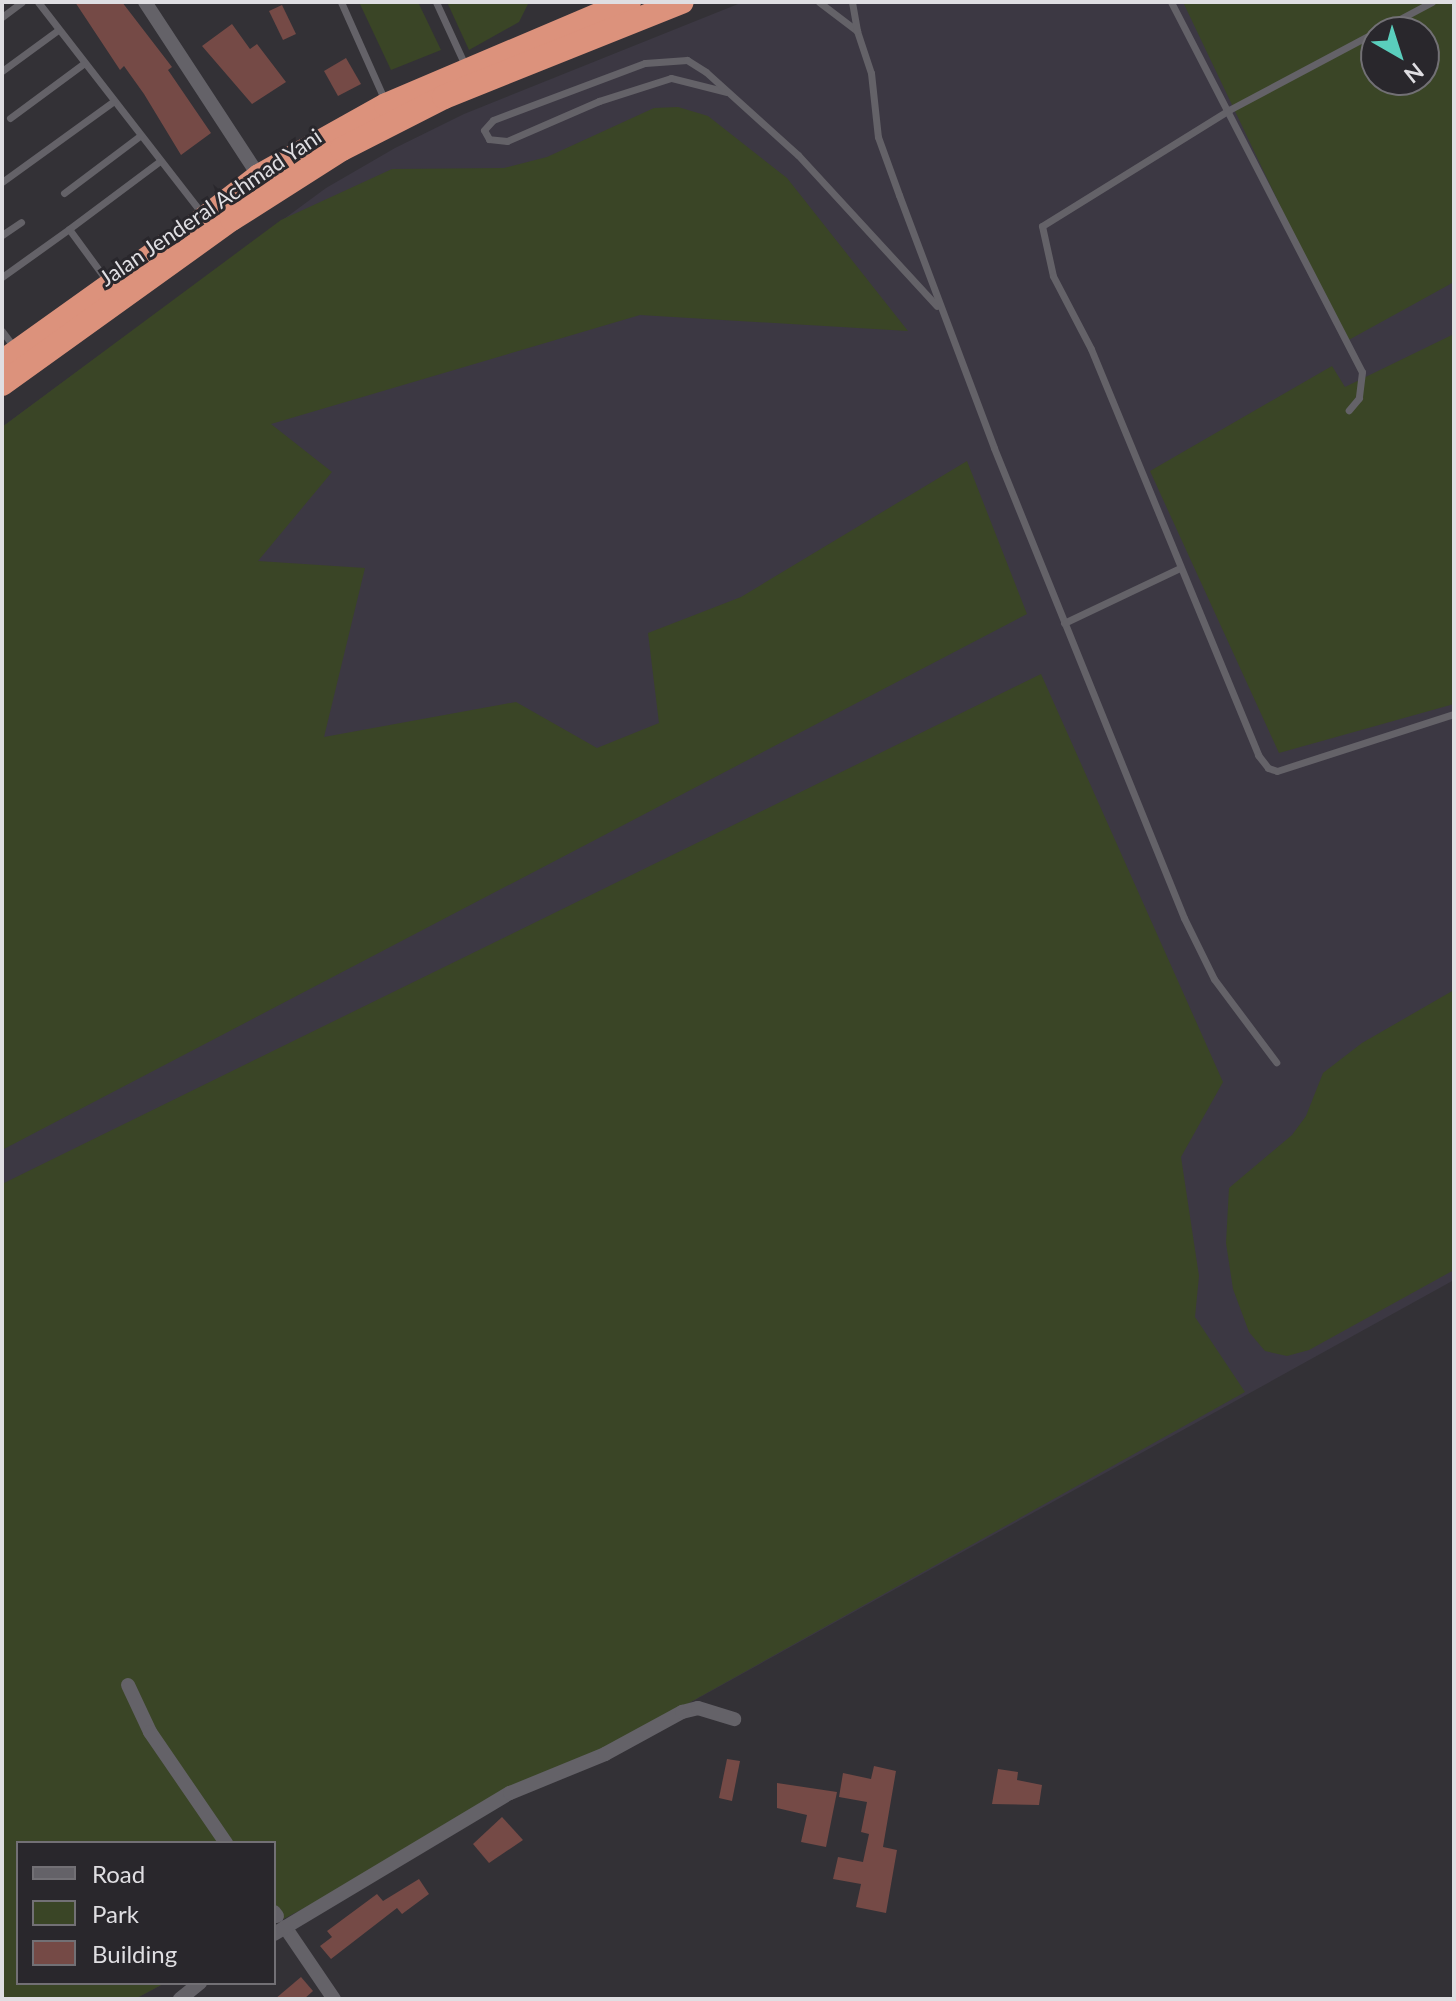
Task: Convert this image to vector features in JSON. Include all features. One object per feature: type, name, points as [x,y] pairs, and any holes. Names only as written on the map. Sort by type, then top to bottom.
[{"type":"highway","name":"Jalan Jenderal Achmad Yani","points":[[2,384],[220,214],[259,176],[386,105],[629,2]]},
{"type":"highway","name":"Jalan Jenderal Achmad Yani","points":[[10,356],[110,285],[220,214],[405,116],[682,2]]},
{"type":"street","points":[[145,2],[259,176]]},
{"type":"street","points":[[128,1685],[150,1732],[225,1841]]},
{"type":"street","points":[[334,1999],[277,1923],[510,1793],[605,1754],[682,1712],[698,1708],[734,1719]]},
{"type":"street","points":[[180,1999],[198,1985]]},
{"type":"lane","points":[[2,17],[22,2]]},
{"type":"lane","points":[[38,2],[160,161],[220,214]]},
{"type":"lane","points":[[341,2],[386,105]]},
{"type":"lane","points":[[436,2],[467,70]]},
{"type":"lane","points":[[819,2],[857,31]]},
{"type":"lane","points":[[852,2],[857,31],[871,73],[878,137],[942,312],[1064,623],[1184,918],[1214,979],[1276,1062]]},
{"type":"lane","points":[[1171,2],[1362,372],[1359,398],[1349,410]]},
{"type":"lane","points":[[1432,2],[1229,110],[1042,226],[1053,276],[1091,349],[1180,568],[1268,768],[1277,771],[1454,714]]},
{"type":"lane","points":[[2,71],[58,30]]},
{"type":"lane","points":[[727,92],[671,78],[599,101],[507,141],[489,139],[484,130],[493,120],[670,58],[687,60],[727,92],[856,213],[942,312]]},
{"type":"lane","points":[[10,118],[83,64]]},
{"type":"lane","points":[[2,182],[114,101]]},
{"type":"lane","points":[[64,193],[141,135]]},
{"type":"lane","points":[[2,277],[160,161]]},
{"type":"lane","points":[[2,235],[21,222]]},
{"type":"lane","points":[[69,229],[110,285]]},
{"type":"lane","points":[[2,331],[10,356]]},
{"type":"lane","points":[[1064,623],[1180,568]]},
{"type":"shaded area","points":[[743,2],[1454,2],[1454,1280],[628,1737],[276,1923],[276,1841],[16,1841],[16,1985],[161,1985],[135,1999],[2,1999],[2,427],[326,188],[395,148],[464,114]]},
{"type":"green space","points":[[359,2],[418,2],[441,50],[391,70]]},
{"type":"green space","points":[[447,2],[529,2],[519,22],[469,50]]},
{"type":"green space","points":[[1183,2],[1454,2],[1454,282],[1345,342]]},
{"type":"green space","points":[[678,107],[708,116],[787,178],[908,331],[640,315],[271,424],[332,472],[258,561],[365,568],[324,737],[516,702],[597,748],[659,723],[648,633],[741,597],[967,461],[1027,614],[2,1150],[2,427],[281,220],[392,169],[504,168],[547,157],[654,108]]},
{"type":"green space","points":[[1454,334],[1454,704],[1279,753],[1150,471],[1332,366],[1345,387]]},
{"type":"green space","points":[[1041,674],[1223,1082],[1181,1157],[1199,1276],[1195,1317],[1245,1392],[628,1737],[276,1923],[276,1841],[16,1841],[16,1985],[161,1985],[135,1999],[2,1999],[2,1184]]},
{"type":"green space","points":[[1454,990],[1454,1270],[1309,1350],[1287,1356],[1265,1351],[1249,1332],[1233,1289],[1226,1243],[1229,1188],[1292,1135],[1306,1116],[1323,1073],[1362,1043]]},
{"type":"building","points":[[75,2],[122,2],[172,67],[168,70],[211,133],[181,155],[144,94],[124,66],[120,70]]},
{"type":"building","points":[[282,5],[296,34],[283,40],[269,11]]},
{"type":"building","points":[[232,24],[250,49],[257,44],[286,82],[252,104],[202,46]]},
{"type":"building","points":[[346,58],[361,84],[338,96],[324,71]]},
{"type":"building","points":[[727,1759],[740,1761],[732,1801],[719,1798]]},
{"type":"building","points":[[874,1766],[896,1771],[883,1847],[897,1850],[886,1913],[856,1907],[861,1884],[833,1879],[838,1857],[863,1862],[869,1834],[861,1832],[867,1802],[839,1797],[843,1773],[871,1779]]},
{"type":"building","points":[[998,1769],[1018,1772],[1017,1780],[1042,1785],[1039,1805],[992,1804]]},
{"type":"building","points":[[777,1783],[837,1792],[826,1847],[801,1842],[807,1815],[777,1808]]},
{"type":"building","points":[[502,1817],[523,1840],[489,1863],[473,1844]]},
{"type":"building","points":[[419,1879],[429,1894],[402,1914],[397,1908],[331,1959],[320,1946],[332,1937],[327,1931],[377,1894],[383,1901]]},
{"type":"building","points":[[301,1977],[313,1991],[304,1999],[275,1999]]}]
